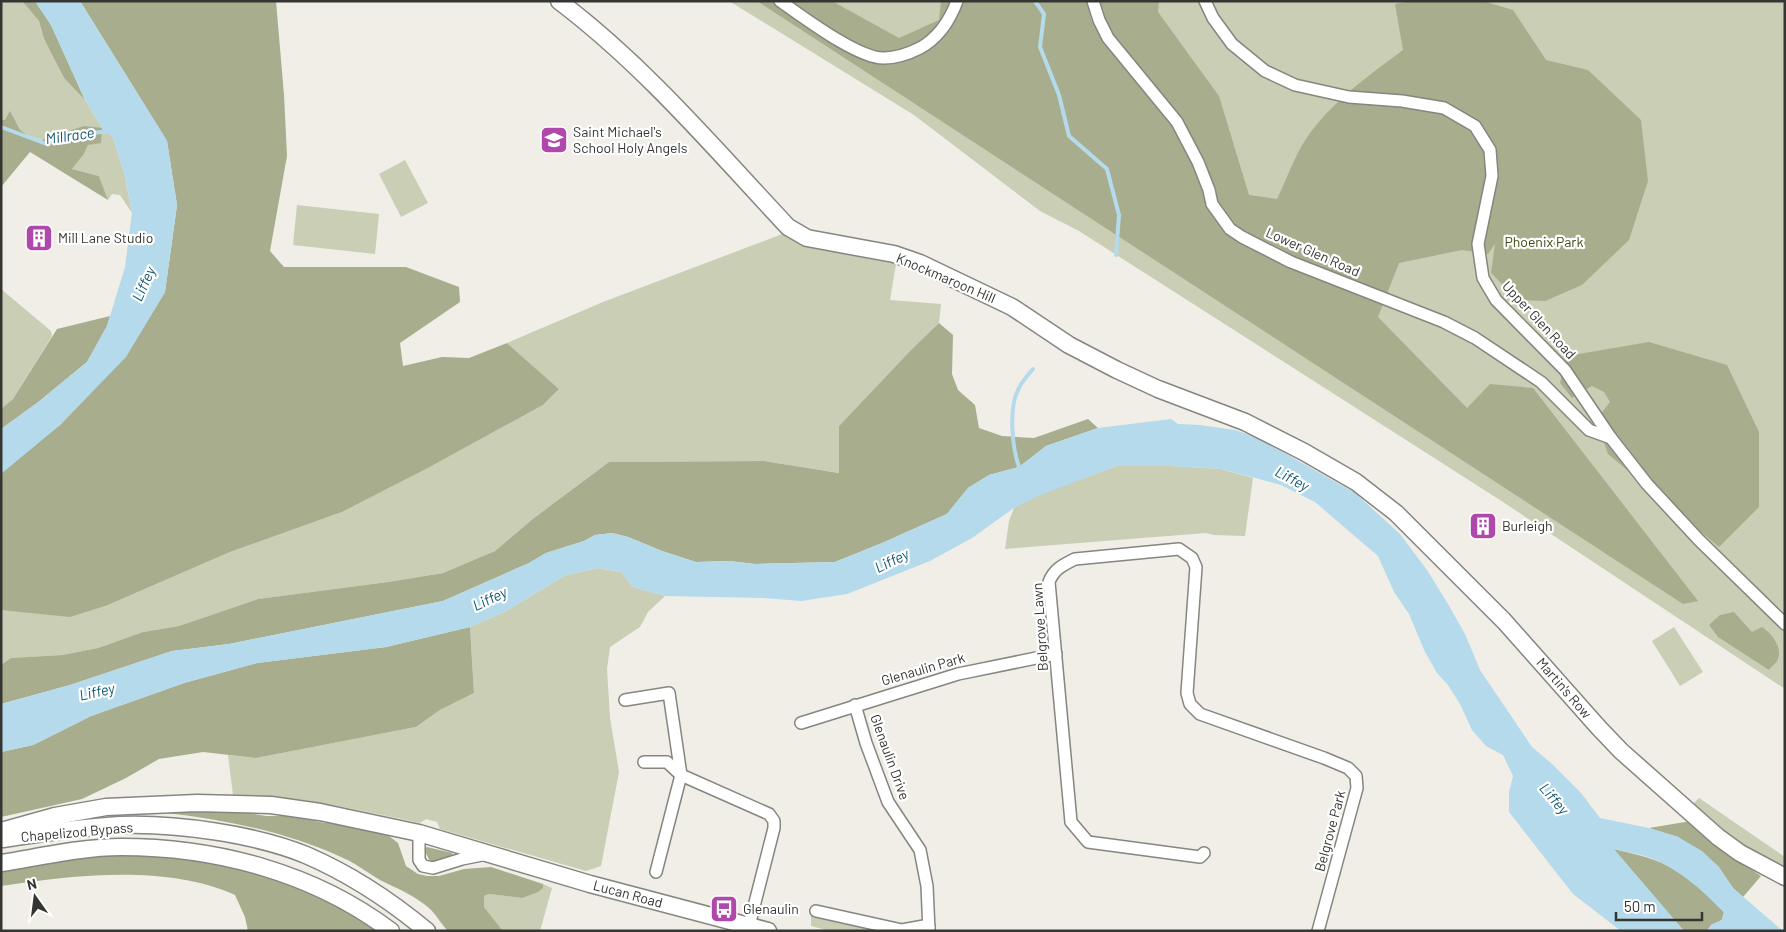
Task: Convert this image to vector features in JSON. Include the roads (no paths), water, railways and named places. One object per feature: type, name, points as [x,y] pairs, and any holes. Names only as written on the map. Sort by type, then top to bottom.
[{"type":"main road","name":"Knockmaroon Hill","points":[[559,1],[585,21],[642,74],[713,145],[788,227],[796,233],[807,238],[894,254],[920,263],[1012,307],[1069,345],[1117,370],[1158,389],[1245,422],[1304,452],[1356,482]]},
{"type":"main road","name":"Martin's Row","points":[[1356,482],[1377,496],[1396,513],[1504,621],[1621,751],[1718,837],[1740,853],[1785,877]]},
{"type":"main road","points":[[1,831],[55,816],[106,807],[197,803],[271,805],[419,833]]},
{"type":"main road","name":"Chapelizod Bypass","points":[[1,839],[65,830],[121,825],[168,826],[193,829],[261,842],[305,855],[334,869],[372,890],[407,914],[427,931]]},
{"type":"main road","name":"Lucan Road","points":[[419,833],[590,884],[768,931]]},
{"type":"main road","name":"Chapelizod Bypass","points":[[1,863],[67,852],[120,846],[200,852],[257,865],[298,879],[372,916],[391,931]]},
{"type":"street","points":[[780,1],[861,53],[882,59],[905,56],[925,45],[952,17],[957,1]]},
{"type":"street","name":"Lower Glen Road","points":[[1093,1],[1099,20],[1108,38],[1177,122],[1198,162],[1209,190],[1212,204],[1230,229],[1291,262],[1444,322],[1475,338],[1541,382],[1589,430],[1611,438]]},
{"type":"street","name":"Upper Glen Road","points":[[1205,1],[1213,18],[1232,44],[1265,71],[1296,85],[1346,96],[1402,101],[1444,108],[1475,126],[1490,150],[1492,176],[1478,244],[1483,278],[1496,300],[1565,370],[1611,438],[1660,499],[1785,624]]},
{"type":"street","name":"Belgrove Lawn","points":[[1204,853],[1200,857],[1088,842],[1071,822],[1049,582],[1052,572],[1075,559],[1179,549],[1192,558],[1196,566],[1187,693],[1190,704],[1200,714],[1265,738]]},
{"type":"street","name":"Glenaulin Park","points":[[801,723],[958,674],[1056,654]]},
{"type":"street","points":[[625,700],[669,693],[681,775],[656,872]]},
{"type":"street","name":"Glenaulin Drive","points":[[855,705],[866,743],[888,802],[920,850],[927,886],[929,929]]},
{"type":"street","name":"Belgrove Park","points":[[1265,738],[1348,768],[1356,776],[1357,788],[1318,931]]},
{"type":"street","points":[[644,762],[667,762],[681,775],[769,814],[774,821],[774,828],[749,926]]},
{"type":"street","name":"Lucan Road","points":[[419,833],[419,860],[423,866],[433,868],[462,859],[488,854]]},
{"type":"street","points":[[816,911],[902,930],[924,926],[929,929]]},
{"type":"water","name":"Liffey","points":[[35,1],[80,1],[167,141],[177,205],[165,292],[126,357],[60,425],[1,474],[1,429],[37,403],[87,362],[107,326],[125,267],[132,213],[124,172],[113,138],[102,128],[85,100],[51,25]]},
{"type":"water","name":"Liffey","points":[[1171,419],[1178,424],[1235,430],[1258,438],[1355,493],[1400,534],[1427,570],[1465,634],[1480,670],[1532,747],[1581,793],[1600,818],[1649,828],[1678,837],[1702,851],[1718,866],[1733,888],[1783,931],[1707,931],[1711,925],[1722,920],[1724,912],[1688,879],[1656,860],[1614,849],[1684,931],[1621,931],[1573,894],[1509,812],[1509,792],[1513,776],[1503,755],[1486,746],[1472,730],[1460,704],[1448,685],[1437,673],[1425,652],[1409,614],[1394,592],[1378,556],[1315,502],[1281,485],[1221,469],[1171,466],[1117,466],[1038,496],[1014,508],[972,538],[930,561],[847,594],[801,601],[764,598],[665,596],[633,587],[621,572],[598,568],[566,575],[506,611],[470,627],[386,647],[257,663],[184,683],[91,716],[33,745],[1,752],[1,704],[70,685],[172,651],[229,644],[443,601],[529,563],[546,553],[584,541],[595,535],[612,533],[628,537],[696,562],[729,561],[755,564],[835,562],[947,514],[968,488],[989,475],[1019,467],[1046,446],[1098,428]]},
{"type":"waterway","points":[[1035,1],[1044,14],[1040,47],[1059,95],[1069,136],[1107,169],[1119,215],[1116,255]]},
{"type":"waterway","name":"Millrace","points":[[1,127],[44,143],[100,132],[110,132]]},
{"type":"waterway","points":[[1020,470],[1013,440],[1013,406],[1020,385],[1033,369]]},
{"type":"place","name":"Saint Michael's School Holy Angels","points":[[554,140]]},
{"type":"place","name":"Mill Lane Studio","points":[[39,238]]},
{"type":"place","name":"Burleigh","points":[[1483,526]]},
{"type":"place","name":"Glenaulin","points":[[724,909]]},
{"type":"park label","name":"Phoenix Park","points":[[1544,242]]}]
